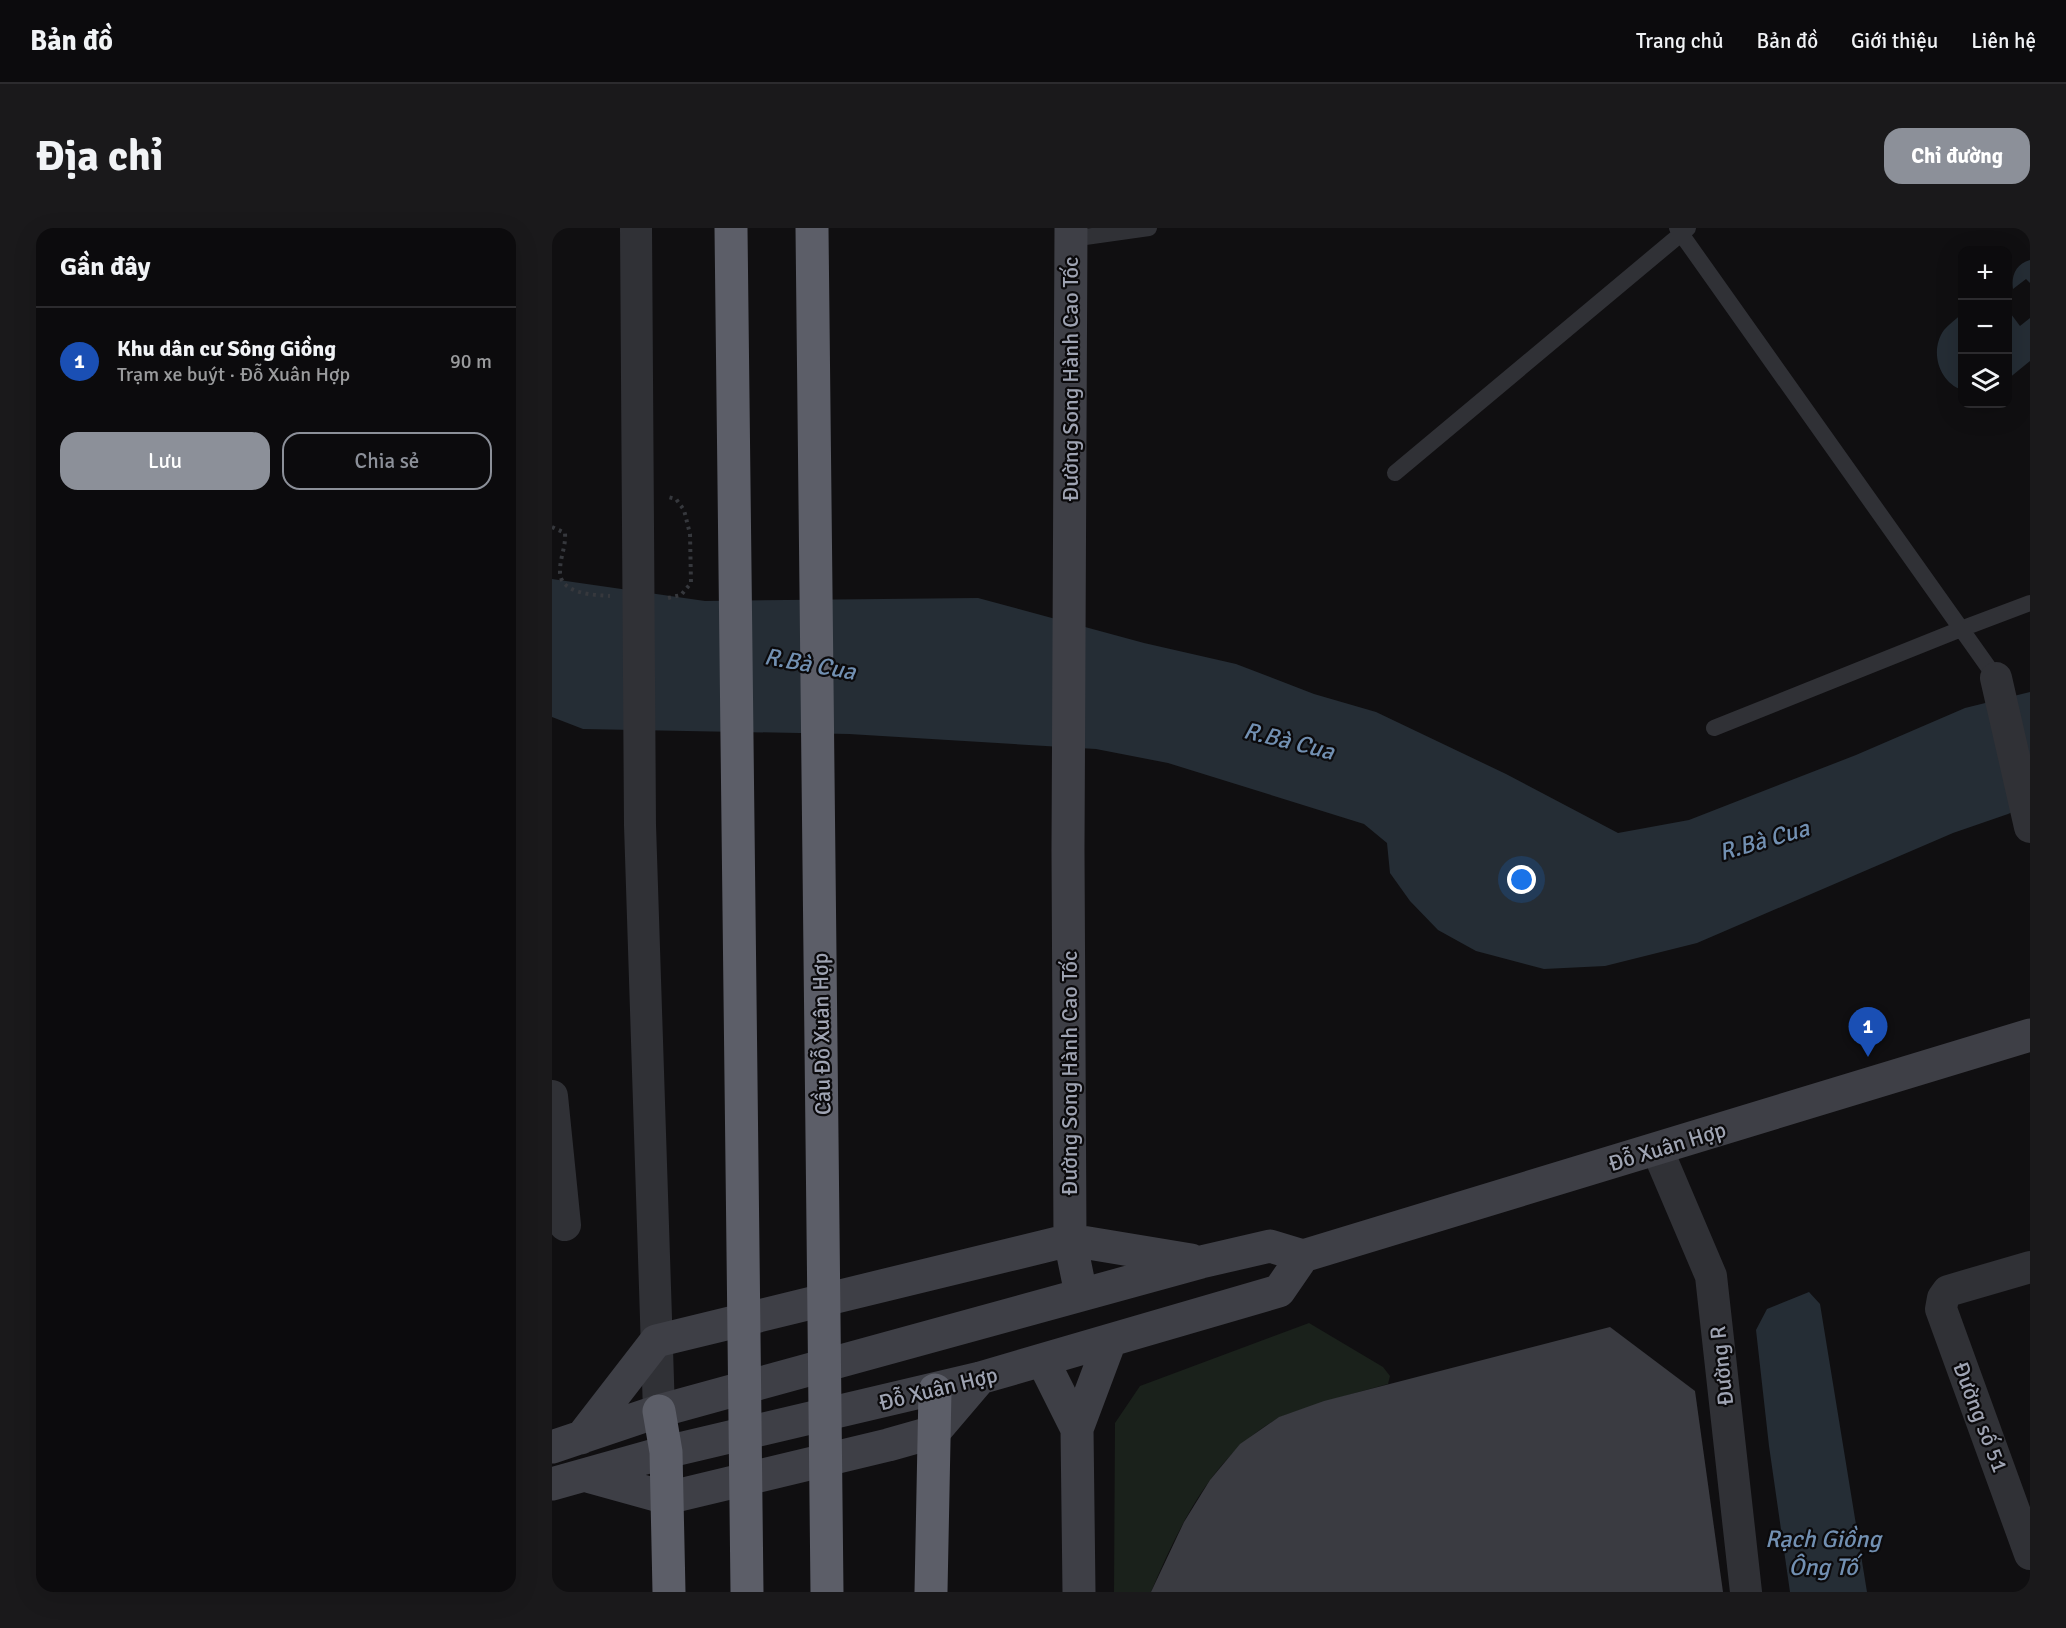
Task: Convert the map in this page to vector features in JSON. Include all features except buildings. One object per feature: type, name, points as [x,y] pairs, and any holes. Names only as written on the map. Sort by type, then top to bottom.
[{"type":"highway","points":[[731,228],[747,1592]]},
{"type":"highway","name":"Cầu Đỗ Xuân Hợp","points":[[812,228],[827,1592]]},
{"type":"highway","points":[[931,1592],[935,1390]]},
{"type":"highway","points":[[659,1411],[666,1452],[669,1592]]},
{"type":"main road","name":"Đường Song Hành Cao Tốc","points":[[1071,233],[1068,850],[1070,1240],[1081,1294]]},
{"type":"main road","name":"Đỗ Xuân Hợp","points":[[567,1479],[666,1452],[935,1390],[1043,1361],[1279,1291],[1304,1256],[2030,1035]]},
{"type":"main road","points":[[566,1442],[656,1341],[1070,1240],[1202,1262]]},
{"type":"main road","points":[[566,1442],[659,1411],[1202,1262],[1270,1246],[1304,1256]]},
{"type":"main road","points":[[1078,1592],[1077,1429],[1110,1341]]},
{"type":"main road","points":[[1043,1361],[1077,1429]]},
{"type":"main road","points":[[567,1479],[667,1498],[934,1432],[980,1378]]},
{"type":"street","points":[[636,228],[640,825],[659,1411]]},
{"type":"street","points":[[1996,678],[2030,827]]},
{"type":"street","points":[[552,1096],[565,1225]]},
{"type":"street","name":"Đường R","points":[[1657,1149],[1711,1276],[1746,1592]]},
{"type":"street","name":"Đường số 51","points":[[2030,1267],[1948,1291],[1943,1298],[1941,1310],[2020,1490],[2030,1554]]},
{"type":"lane","points":[[1071,233],[1149,228]]},
{"type":"lane","points":[[1395,473],[1682,230],[1996,678]]},
{"type":"lane","points":[[1714,728],[2030,603]]},
{"type":"shaded area","points":[[1309,1323],[1383,1367],[1390,1376],[1388,1384],[1284,1415],[1253,1435],[1215,1473],[1200,1495],[1185,1519],[1151,1592],[1114,1592],[1115,1423],[1140,1386]]},
{"type":"water","points":[[2030,260],[2030,283],[2026,279],[2013,289],[2013,279],[2018,267]]},
{"type":"water","points":[[2012,315],[2020,326],[2030,318],[2030,361],[2012,376]]},
{"type":"water","points":[[1958,317],[1958,388],[1942,373],[1937,356],[1940,338]]},
{"type":"water","name":"R.Bà Cua","points":[[552,579],[705,601],[978,598],[1144,643],[1236,664],[1314,694],[1376,712],[1506,774],[1618,833],[1689,820],[1856,755],[1965,708],[2030,692],[2030,804],[1953,833],[1697,943],[1605,966],[1544,969],[1476,951],[1438,930],[1410,901],[1390,873],[1387,843],[1364,824],[1168,763],[1096,749],[849,734],[583,729],[552,717]]},
{"type":"water","name":"Rạch Giồng Ông Tố","points":[[1809,1292],[1820,1304],[1867,1592],[1790,1592],[1769,1446],[1756,1330],[1767,1309]]},
{"type":"place","name":"Khu dân cư Sông Giồng","points":[[1868,1057]]}]
